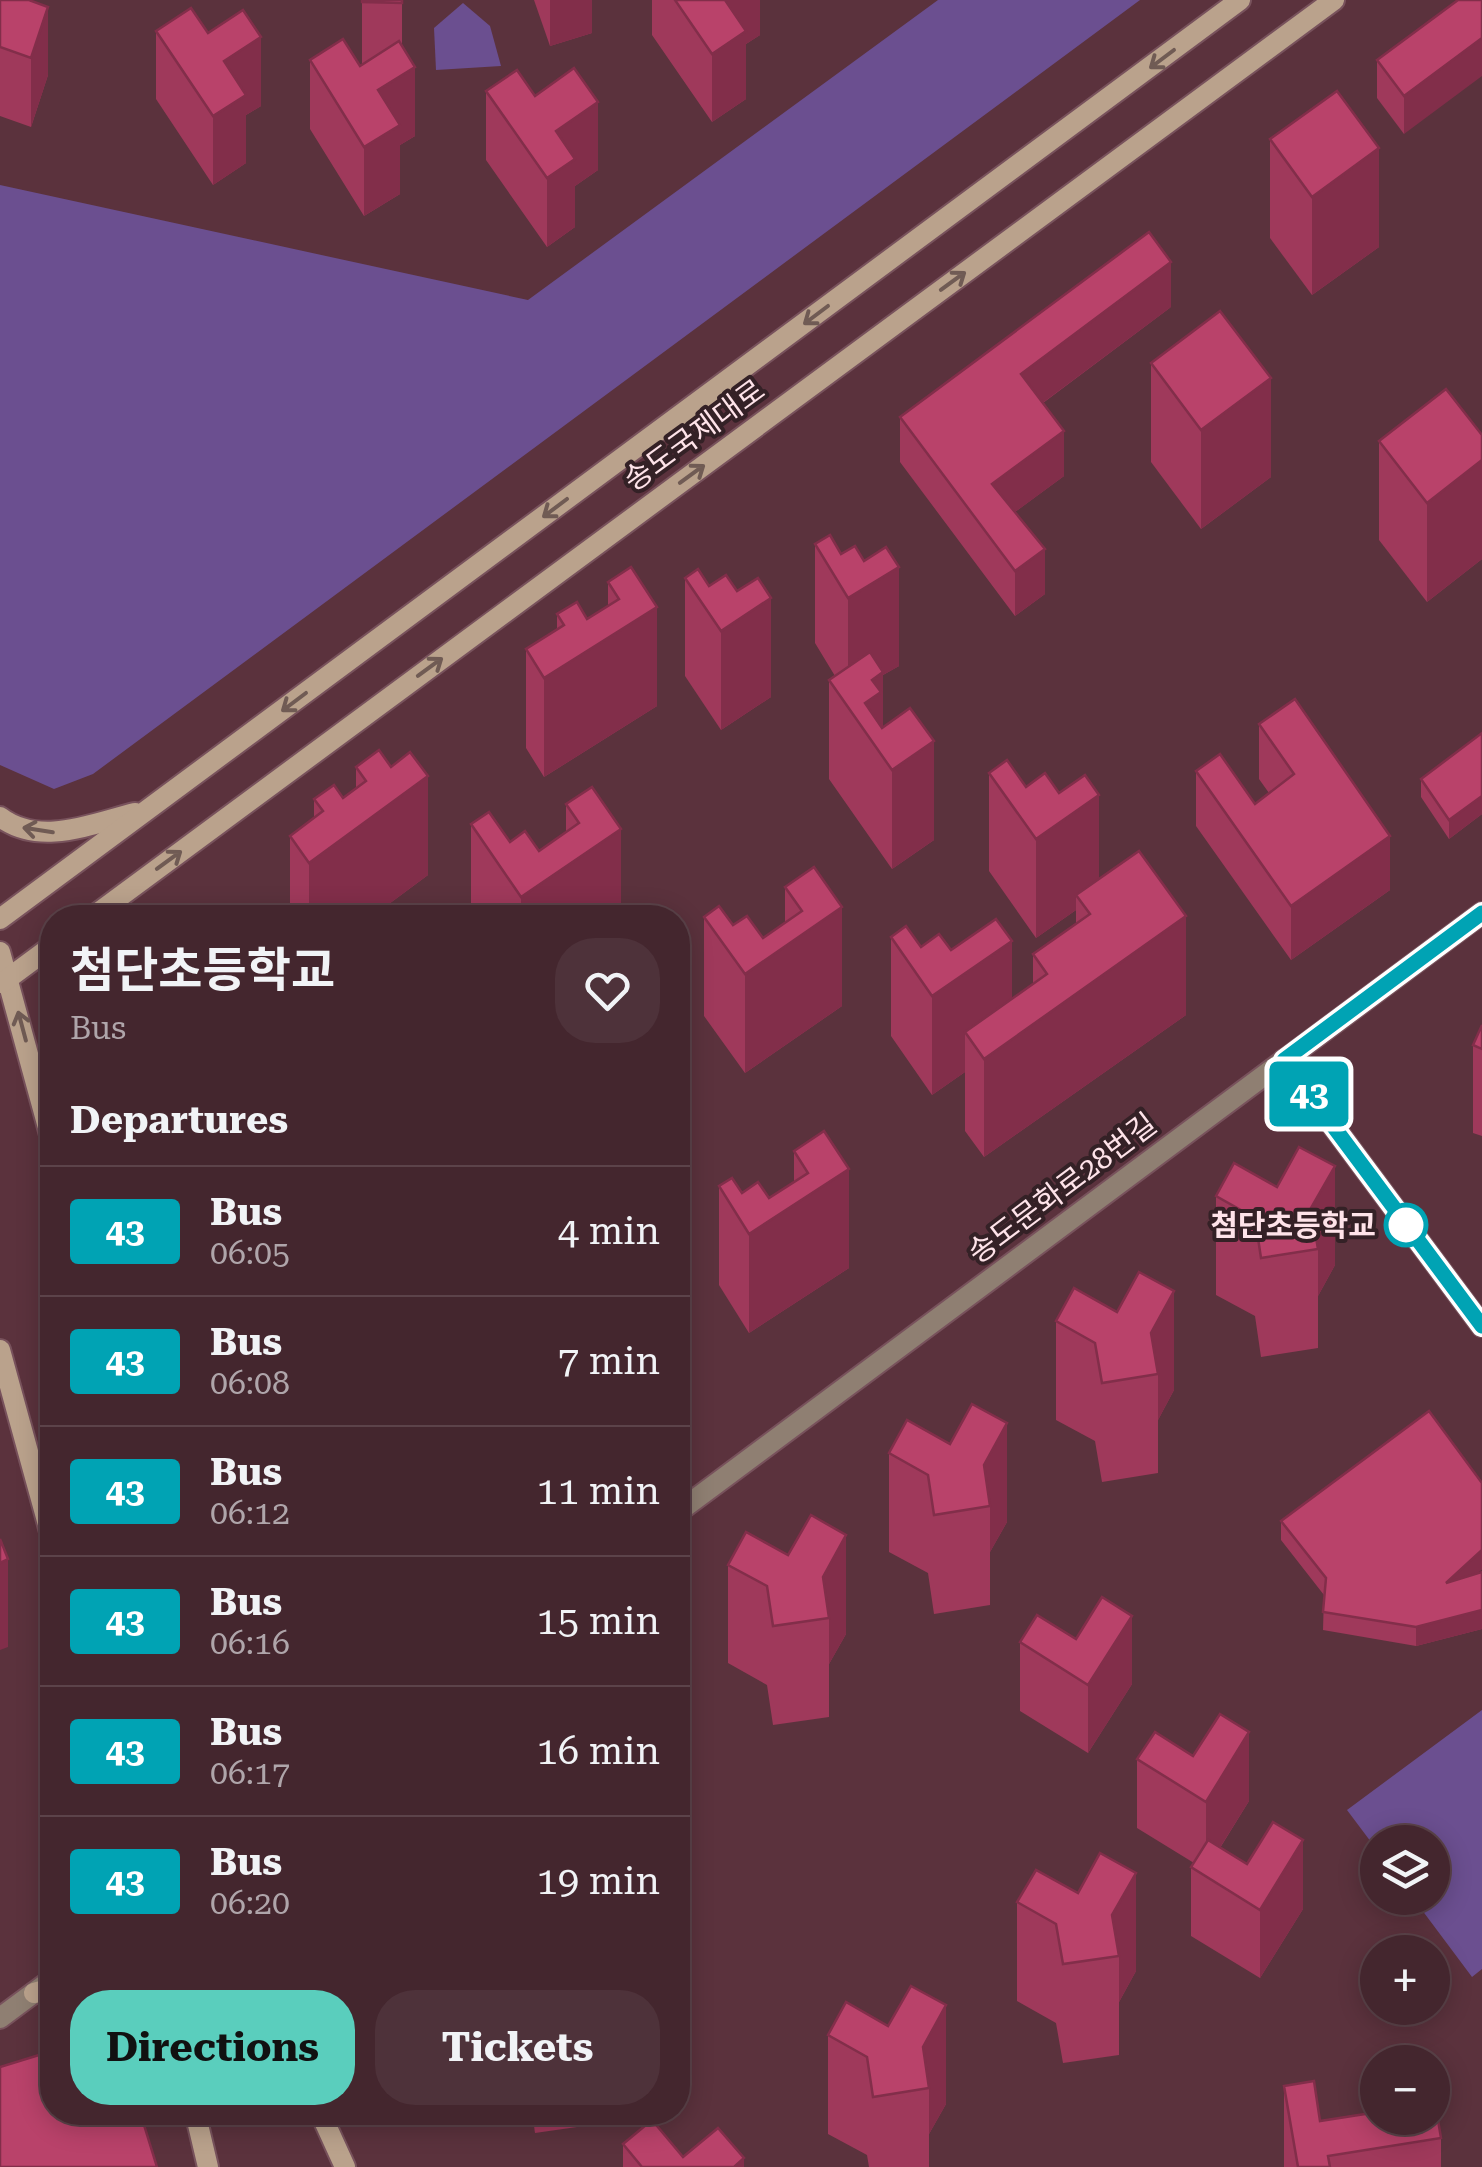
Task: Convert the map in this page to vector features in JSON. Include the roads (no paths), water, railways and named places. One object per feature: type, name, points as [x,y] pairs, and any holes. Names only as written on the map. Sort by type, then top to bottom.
[{"type":"main road","name":"송도국제대로","points":[[0,919],[1240,0]]},
{"type":"main road","name":"송도국제대로","points":[[108,905],[1334,0]]},
{"type":"main road","points":[[0,817],[31,832],[57,833],[146,810]]},
{"type":"main road","points":[[0,952],[40,1101]]},
{"type":"main road","points":[[5,981],[40,955]]},
{"type":"main road","points":[[0,1350],[40,1495]]},
{"type":"main road","points":[[198,2125],[208,2167]]},
{"type":"main road","points":[[326,2125],[346,2167]]},
{"type":"street","name":"송도문화로28번길","points":[[690,1503],[1482,913]]},
{"type":"street","points":[[1284,1060],[1482,1326]]},
{"type":"street","points":[[0,2018],[40,1992]]},
{"type":"place","name":"첨단초등학교","points":[[1406,1225]]}]
